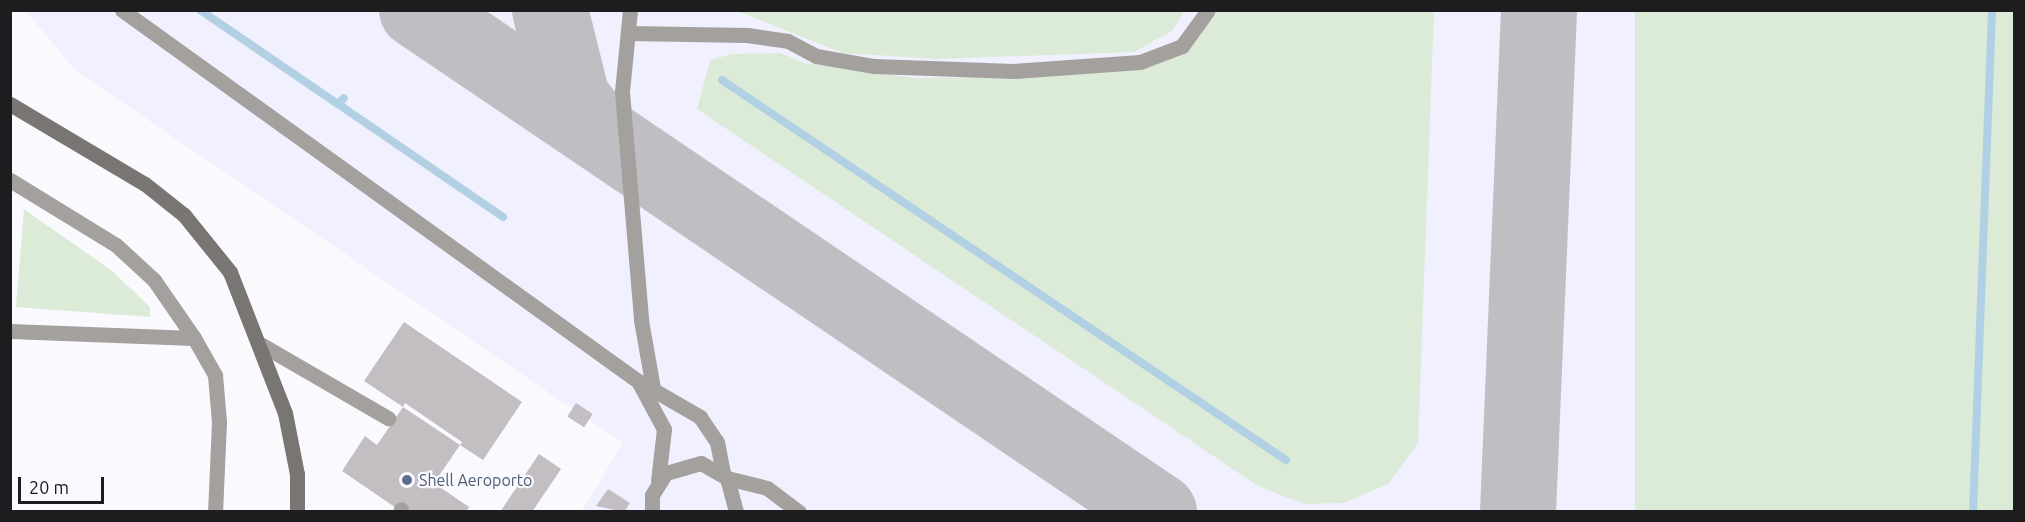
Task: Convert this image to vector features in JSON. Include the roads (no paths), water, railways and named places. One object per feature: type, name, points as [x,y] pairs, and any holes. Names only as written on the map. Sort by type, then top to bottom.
[{"type":"main road","points":[[10,104],[146,184],[184,215],[230,272],[262,345],[285,413],[297,474],[297,512]]},
{"type":"lane","points":[[122,10],[638,381],[700,417],[717,442],[736,512]]},
{"type":"lane","points":[[630,10],[622,92],[626,153],[653,388]]},
{"type":"lane","points":[[629,33],[747,35],[788,40],[816,56],[874,66],[1014,71],[1140,62],[1182,46],[1208,10]]},
{"type":"lane","points":[[10,180],[116,245],[154,280],[194,338],[215,375],[219,423],[215,512]]},
{"type":"lane","points":[[10,331],[194,338]]},
{"type":"lane","points":[[262,345],[388,418]]},
{"type":"lane","points":[[638,381],[664,429],[652,512]]},
{"type":"lane","points":[[657,482],[688,463],[762,486],[800,512]]},
{"type":"waterway","points":[[200,10],[338,104],[344,98]]},
{"type":"waterway","points":[[1973,512],[1992,10]]},
{"type":"waterway","points":[[722,80],[1286,460]]},
{"type":"waterway","points":[[338,104],[503,217]]},
{"type":"place","name":"Shell Aeroporto","points":[[407,480]]}]
